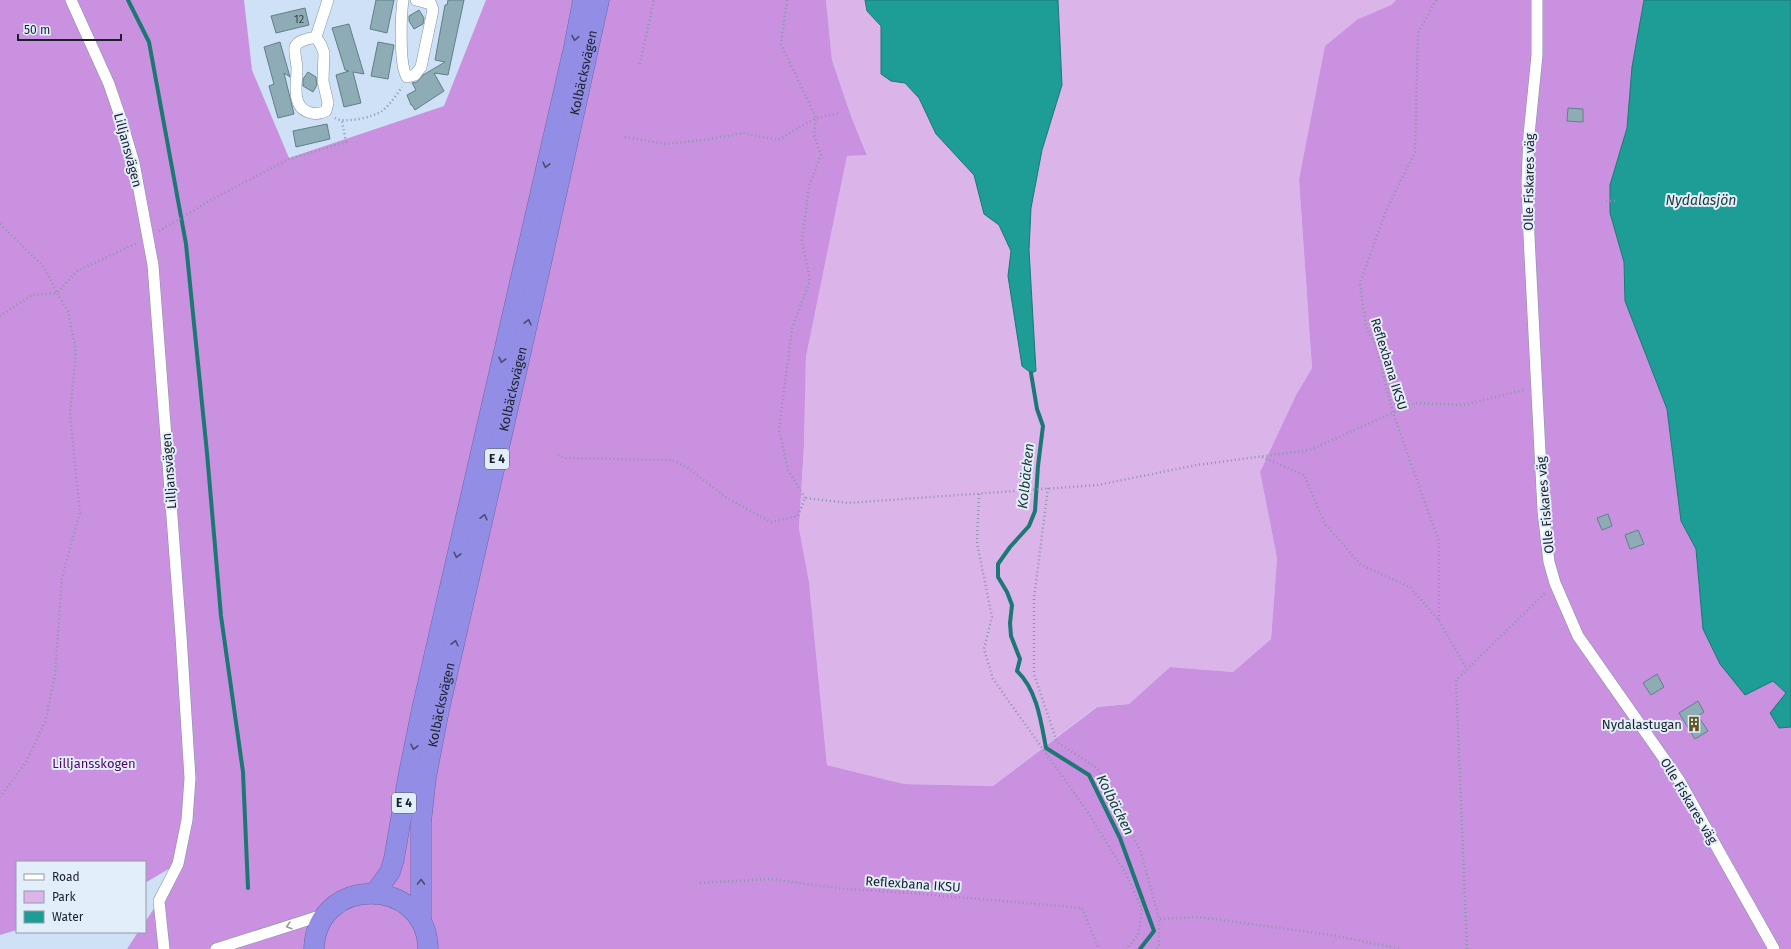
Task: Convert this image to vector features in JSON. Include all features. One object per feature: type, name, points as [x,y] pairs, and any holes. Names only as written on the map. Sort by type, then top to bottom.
[{"type":"highway","name":"Kolbäcksvägen","points":[[375,893],[390,872],[398,842],[408,778],[422,709],[583,0]]},
{"type":"highway","name":"Kolbäcksvägen","points":[[421,921],[421,822],[426,777],[439,710],[538,277],[599,0]]},
{"type":"highway","name":"E 4","points":[[314,949],[318,928],[326,914],[348,897],[375,893],[391,896],[405,904],[421,921],[427,937],[428,949]]},
{"type":"street","name":"Lilljansvägen","points":[[71,0],[109,84],[121,119],[134,163],[153,265],[181,636],[190,778],[187,820],[178,864],[159,901],[164,949]]},
{"type":"street","points":[[316,37],[328,0]]},
{"type":"street","points":[[403,0],[401,20],[403,69],[407,77],[415,75],[421,66],[433,10],[431,4],[416,0]]},
{"type":"street","name":"Olle Fiskares väg","points":[[1537,0],[1537,54],[1529,135],[1527,182],[1543,511],[1550,562],[1555,583],[1578,636],[1679,780],[1774,949]]},
{"type":"street","points":[[316,37],[319,40],[324,53],[323,82],[328,103],[326,110],[320,114],[308,112],[302,108],[297,98],[297,70],[294,47],[296,44],[304,40],[316,37]]},
{"type":"street","points":[[216,949],[326,914]]},
{"type":"path","points":[[640,64],[654,0]]},
{"type":"path","points":[[787,0],[781,44],[816,118],[814,135],[820,155],[809,186],[802,240],[810,281],[792,328],[779,430],[788,470],[805,498]]},
{"type":"path","name":"Reflexbana IKSU","points":[[1436,0],[1418,33],[1415,152],[1385,213],[1360,283],[1366,327],[1376,346],[1393,413],[1439,542],[1439,621]]},
{"type":"path","points":[[326,110],[333,117],[342,121],[358,119],[383,110],[399,91],[407,77]]},
{"type":"path","points":[[625,137],[666,144],[704,140],[744,133],[778,140],[816,118],[838,113]]},
{"type":"path","points":[[0,316],[32,295],[56,293],[77,271],[148,237],[211,200],[289,158],[346,142],[342,121]]},
{"type":"path","points":[[1606,201],[1618,201]]},
{"type":"path","points":[[0,224],[44,267],[56,293],[68,311],[76,352],[70,415],[80,513],[62,577],[55,675],[45,722],[26,762],[0,797]]},
{"type":"path","points":[[805,498],[848,503],[1098,484],[1197,465],[1310,450],[1414,403],[1464,405],[1533,386]]},
{"type":"path","points":[[558,456],[564,458],[672,460],[687,467],[727,498],[771,522],[798,516],[805,498]]},
{"type":"path","points":[[1261,457],[1304,475],[1325,524],[1361,564],[1410,587],[1439,621],[1467,669]]},
{"type":"path","points":[[1048,488],[1034,598],[1034,674],[1057,742],[1097,768],[1115,796],[1141,853],[1159,919],[1160,945],[1157,949]]},
{"type":"path","points":[[979,494],[977,543],[992,617],[984,649],[993,679],[1087,810],[1126,874],[1142,908],[1138,935],[1126,949]]},
{"type":"path","points":[[1467,949],[1456,680],[1555,583]]},
{"type":"path","name":"Reflexbana IKSU","points":[[700,883],[770,878],[845,889],[912,893],[1082,908],[1099,949]]},
{"type":"path","points":[[1159,919],[1199,917],[1331,935],[1402,949]]},
{"type":"green space","name":"Lilljansskogen","points":[[0,0],[244,0],[252,70],[289,158],[444,106],[486,0],[826,0],[832,60],[851,116],[867,155],[847,156],[806,357],[804,446],[799,528],[809,582],[827,765],[904,784],[993,786],[1097,707],[1129,704],[1170,667],[1233,672],[1271,639],[1277,558],[1260,472],[1296,395],[1312,368],[1299,180],[1325,46],[1358,19],[1391,5],[1396,0],[1644,0],[1632,67],[1627,128],[1610,185],[1610,213],[1624,262],[1625,301],[1667,409],[1681,521],[1696,549],[1703,629],[1773,681],[1786,693],[1779,728],[1791,727],[1791,949],[127,949],[137,933],[146,933],[146,920],[159,901],[177,864],[146,882],[146,861],[16,861],[16,930],[0,935]]},
{"type":"green space","points":[[826,0],[865,0],[867,11],[881,25],[881,74],[891,81],[905,83],[919,98],[936,134],[974,175],[984,214],[999,225],[1011,251],[1008,276],[1029,250],[1031,208],[1042,150],[1062,85],[1058,0],[1396,0],[1391,5],[1358,19],[1299,180],[1312,368],[1296,395],[1260,472],[1277,558],[1271,639],[1233,672],[1170,667],[1129,704],[1096,707],[993,786],[904,784],[827,765],[809,582],[799,528],[804,446],[806,357],[847,156],[867,154],[851,116],[832,60]]},
{"type":"water","points":[[865,0],[1058,0],[1062,85],[1042,150],[1031,208],[1029,250],[1036,371],[1031,373],[1022,366],[1008,276],[1011,251],[999,225],[984,214],[974,175],[936,134],[919,98],[905,83],[891,81],[881,74],[881,26],[867,11]]},
{"type":"water","name":"Nydalasjön","points":[[1644,0],[1791,0],[1791,727],[1779,728],[1770,713],[1786,693],[1773,681],[1745,695],[1720,664],[1703,629],[1696,549],[1681,521],[1667,409],[1625,301],[1624,262],[1610,213],[1610,185],[1627,128],[1632,67]]},
{"type":"building","points":[[376,0],[394,0],[387,33],[370,29]]},
{"type":"building","points":[[448,0],[464,0],[448,75],[434,73],[444,91],[415,110],[407,95],[416,90],[412,83],[417,82],[423,75],[445,62],[435,60],[445,5],[447,5]]},
{"type":"building","points":[[305,8],[309,25],[276,33],[271,16]]},
{"type":"building","points":[[419,10],[424,18],[423,24],[414,29],[409,21],[409,16]]},
{"type":"building","points":[[349,24],[364,74],[353,72],[361,103],[344,107],[336,75],[349,71],[345,70],[332,28]]},
{"type":"building","points":[[280,42],[290,77],[284,73],[294,114],[278,118],[269,86],[274,84],[264,47]]},
{"type":"building","points":[[378,42],[394,45],[388,79],[371,76]]},
{"type":"building","points":[[308,72],[316,77],[317,85],[313,92],[303,86],[303,79]]},
{"type":"building","points":[[1568,108],[1583,109],[1583,122],[1567,121]]},
{"type":"building","points":[[327,124],[330,139],[296,147],[293,131]]},
{"type":"building","points":[[1608,514],[1612,526],[1602,530],[1597,518]]},
{"type":"building","points":[[1638,530],[1644,544],[1630,549],[1625,535]]},
{"type":"building","points":[[1657,674],[1664,687],[1651,695],[1643,683]]},
{"type":"building","name":"Nydalastugan","points":[[1698,701],[1704,712],[1698,716],[1708,731],[1695,739],[1679,713]]},
{"type":"waterway","points":[[128,0],[149,42],[186,244],[207,453],[221,616],[243,772],[248,888]]},
{"type":"waterway","name":"Kolbäcken","points":[[1031,373],[1037,409],[1043,426],[1038,466],[1035,511],[1029,526],[1010,547],[998,564],[998,577],[1007,592],[1012,605],[1010,623],[1011,636],[1020,659],[1017,671],[1024,679],[1034,697],[1040,717],[1046,748],[1089,775],[1120,838],[1154,931],[1140,949]]},
{"type":"place","name":"Nydalastugan","points":[[1694,724]]}]
